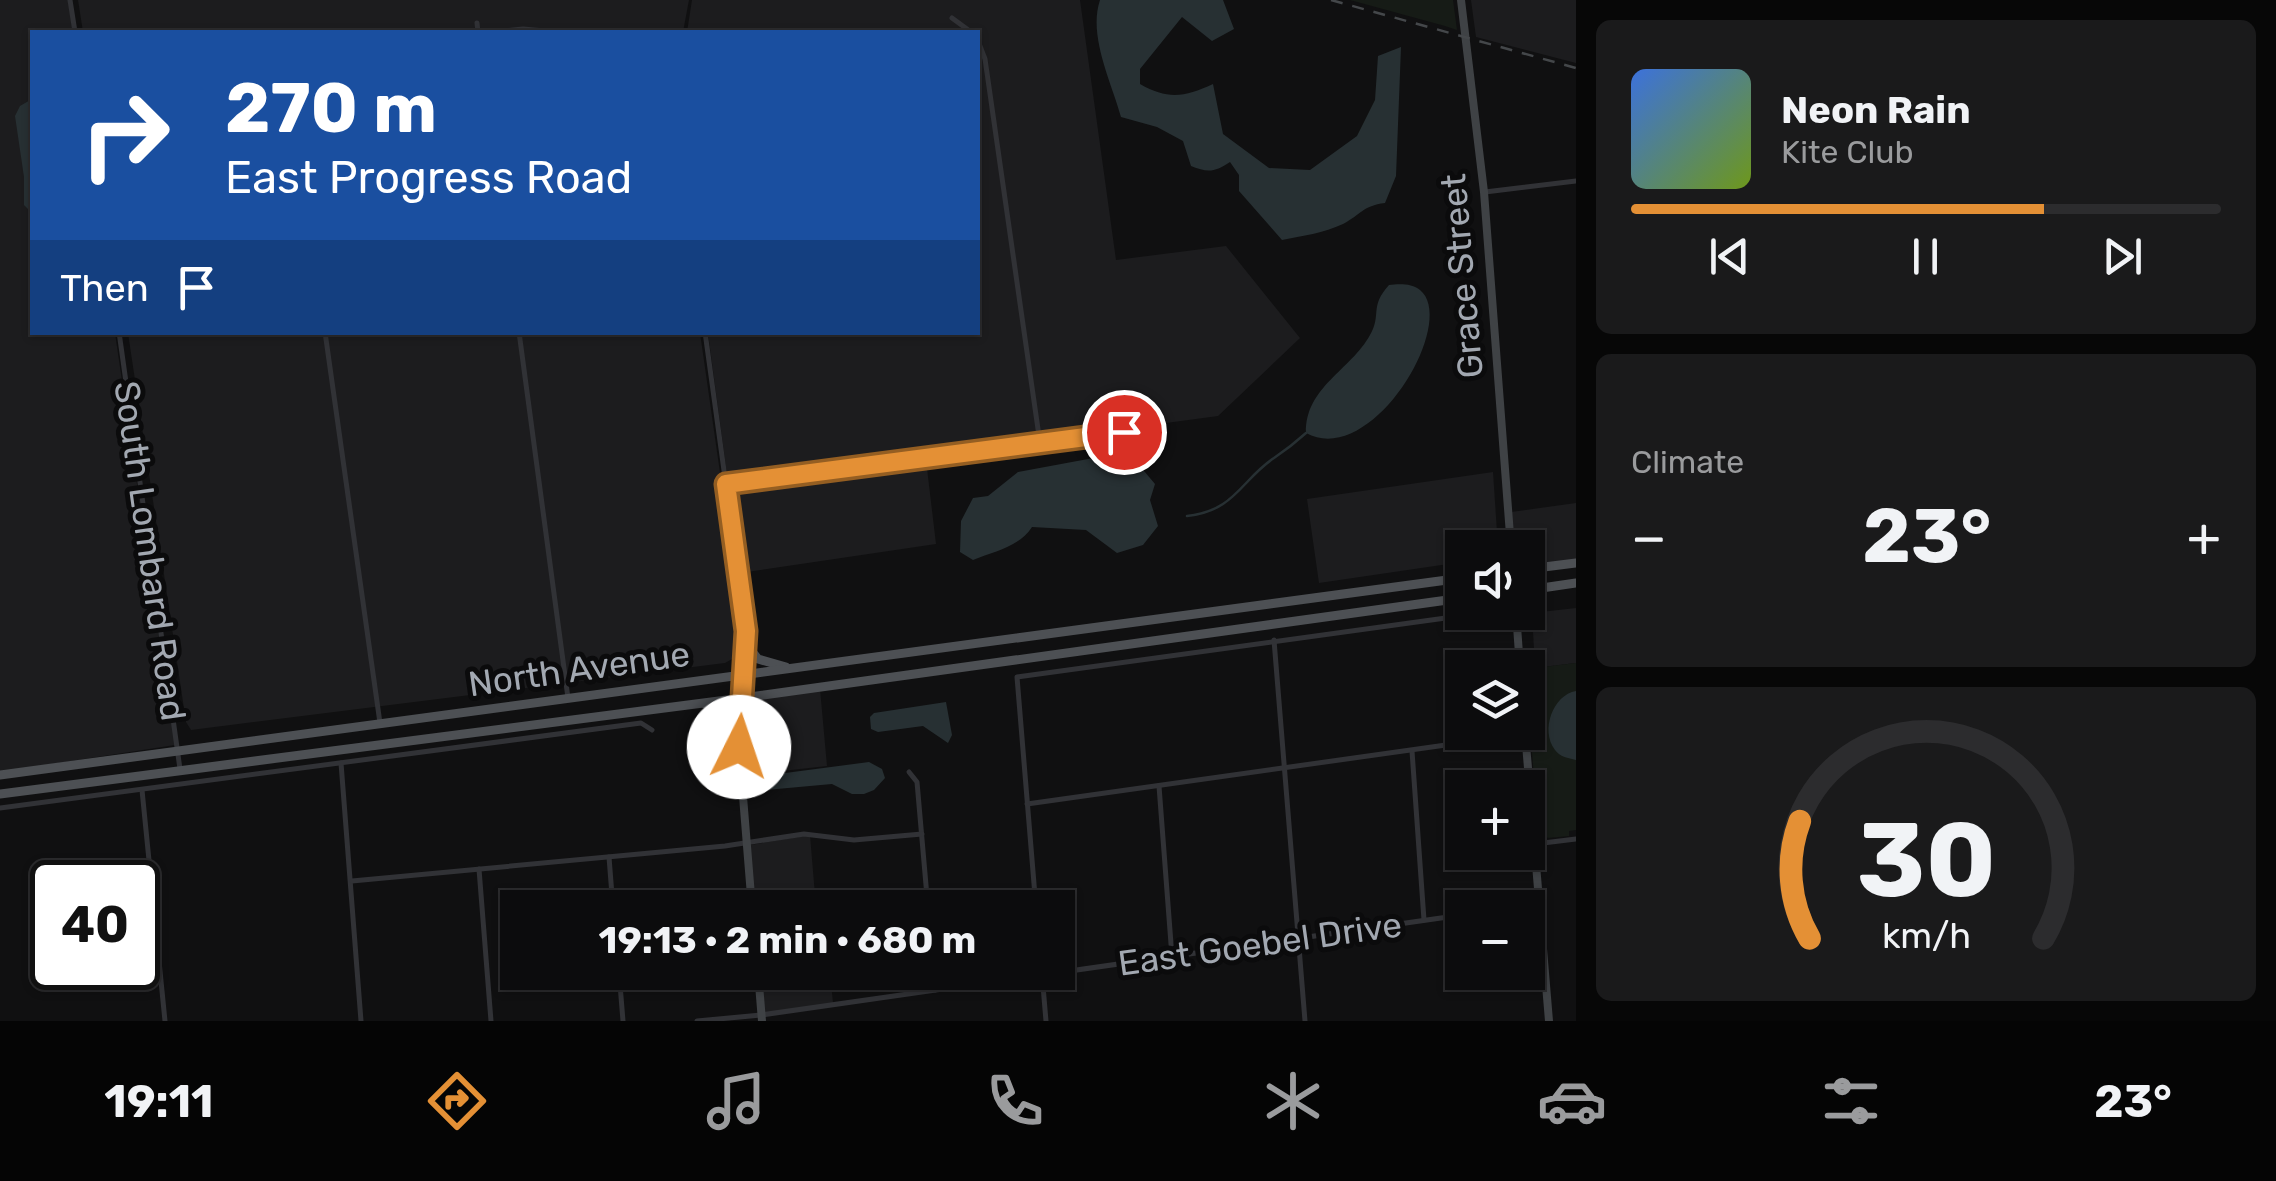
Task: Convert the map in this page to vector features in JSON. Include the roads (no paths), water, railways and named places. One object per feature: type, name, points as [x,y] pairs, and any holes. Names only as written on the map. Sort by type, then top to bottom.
[{"type":"main road","points":[[1545,567],[1576,563]]},
{"type":"main road","name":"North Avenue","points":[[0,775],[1445,580]]},
{"type":"main road","points":[[1545,588],[1576,583]]},
{"type":"main road","name":"North Avenue","points":[[0,794],[742,698],[1445,600]]},
{"type":"main road","points":[[746,644],[758,659],[794,668]]},
{"type":"main road","points":[[702,703],[722,711],[740,737]]},
{"type":"street","points":[[70,0],[75,30]]},
{"type":"street","name":"Grace Street","points":[[1461,0],[1484,192],[1510,530]]},
{"type":"street","points":[[952,18],[968,30]]},
{"type":"street","points":[[477,23],[478,30]]},
{"type":"street","points":[[980,46],[985,59],[1040,443]]},
{"type":"street","points":[[1484,192],[1576,181]]},
{"type":"street","name":"South Lombard Road","points":[[120,335],[180,769]]},
{"type":"street","points":[[324,335],[380,723]]},
{"type":"street","points":[[519,335],[568,698]]},
{"type":"street","points":[[706,335],[746,644],[740,737],[751,890]]},
{"type":"street","points":[[726,484],[1124,432]]},
{"type":"street","points":[[1034,890],[1017,676],[1445,618]]},
{"type":"street","points":[[1274,640],[1305,1021]]},
{"type":"street","name":"North Avenue","points":[[0,808],[641,724],[652,730]]},
{"type":"street","points":[[1027,804],[1445,746]]},
{"type":"street","points":[[1412,751],[1424,920]]},
{"type":"street","points":[[341,762],[361,1021]]},
{"type":"street","points":[[909,772],[917,782],[927,890]]},
{"type":"street","points":[[1158,786],[1172,957]]},
{"type":"street","points":[[142,790],[164,1021]]},
{"type":"street","points":[[352,881],[747,844],[804,834],[854,840],[922,834]]},
{"type":"street","points":[[1545,843],[1576,838]]},
{"type":"street","points":[[609,857],[612,890]]},
{"type":"street","points":[[479,869],[491,1021]]},
{"type":"street","name":"East Goebel Drive","points":[[1075,970],[1445,917]]},
{"type":"street","points":[[1545,974],[1549,1021]]},
{"type":"street","points":[[619,990],[622,1021]]},
{"type":"street","points":[[760,990],[762,1018]]},
{"type":"street","name":"East Goebel Drive","points":[[696,1021],[762,1018],[935,990]]},
{"type":"street","points":[[1043,990],[1046,1021]]},
{"type":"waterway","points":[[1187,516],[1227,501],[1306,433]]},
{"type":"railway","points":[[1331,0],[1576,68]]}]
